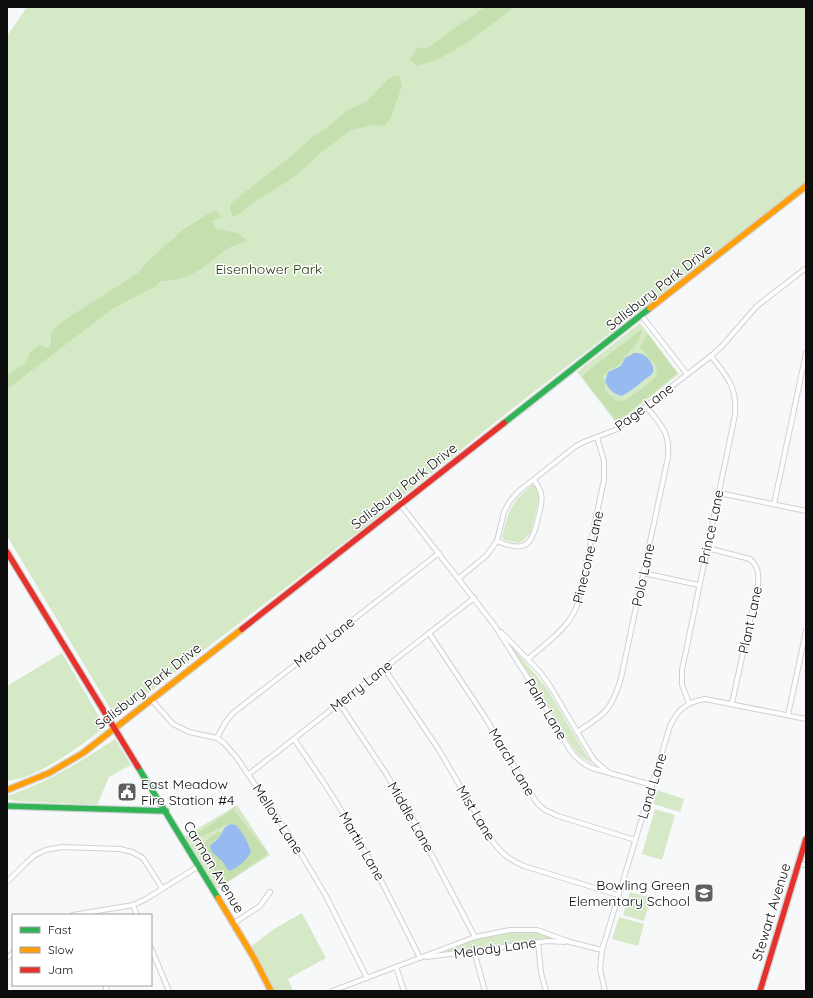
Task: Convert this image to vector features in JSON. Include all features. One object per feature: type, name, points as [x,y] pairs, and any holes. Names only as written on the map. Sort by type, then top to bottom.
[{"type":"main road","name":"Salisbury Park Drive","points":[[7,790],[49,773],[82,753],[642,316],[806,186]]},
{"type":"main road","name":"Carman Avenue","points":[[7,552],[234,923],[271,991]]},
{"type":"main road","points":[[7,806],[166,811]]},
{"type":"main road","name":"Stewart Avenue","points":[[760,991],[806,839]]},
{"type":"street","name":"Page Lane","points":[[459,578],[486,556],[497,541],[504,512],[510,501],[519,491],[576,446],[615,430],[711,356],[722,346],[757,306],[806,268]]},
{"type":"street","points":[[642,316],[687,374]]},
{"type":"street","points":[[774,504],[806,353]]},
{"type":"street","name":"Prince Lane","points":[[689,703],[682,685],[681,674],[735,415],[736,400],[730,381],[711,356]]},
{"type":"street","name":"Polo Lane","points":[[577,732],[597,720],[605,713],[613,703],[617,694],[668,457],[669,445],[665,431],[646,406]]},
{"type":"street","name":"Pinecone Lane","points":[[528,659],[565,626],[574,615],[577,606],[604,480],[604,461],[597,437]]},
{"type":"street","points":[[497,541],[508,546],[519,547],[530,541],[534,535],[543,497],[542,492],[534,480]]},
{"type":"street","points":[[718,493],[806,511]]},
{"type":"street","name":"Palm Lane","points":[[400,504],[496,626],[528,659],[550,686],[594,760],[612,774]]},
{"type":"street","name":"Plant Lane","points":[[707,548],[750,558],[755,563],[759,572],[758,584],[732,703]]},
{"type":"street","name":"Mead Lane","points":[[217,738],[225,723],[233,713],[439,553]]},
{"type":"street","points":[[643,573],[699,585]]},
{"type":"street","name":"Merry Lane","points":[[249,774],[474,598]]},
{"type":"street","name":"Palm Lane","points":[[496,626],[538,694],[570,750],[577,758],[585,765],[652,785]]},
{"type":"street","points":[[788,715],[806,630]]},
{"type":"street","name":"March Lane","points":[[429,633],[485,717],[528,790],[538,804],[545,810],[558,816],[635,840]]},
{"type":"street","name":"Mist Lane","points":[[384,668],[438,750],[491,839],[501,852],[511,860],[524,866],[618,895]]},
{"type":"street","name":"Mellow Lane","points":[[151,699],[168,720],[178,727],[189,732],[217,738],[231,749],[296,844],[326,896],[367,978]]},
{"type":"street","points":[[689,703],[705,699],[732,703],[806,719]]},
{"type":"street","name":"Land Lane","points":[[605,991],[600,969],[602,950],[618,895],[670,726],[674,716],[689,703]]},
{"type":"street","name":"Middle Lane","points":[[339,704],[387,775],[414,821],[434,856],[475,937]]},
{"type":"street","name":"Martin Lane","points":[[294,739],[338,804],[356,835],[379,875],[420,958]]},
{"type":"street","points":[[7,882],[30,859],[46,850],[62,847],[120,849],[132,852],[143,858],[162,888]]},
{"type":"street","points":[[798,864],[806,865]]},
{"type":"street","points":[[82,914],[133,905],[199,866]]},
{"type":"street","points":[[234,923],[260,906],[270,892]]},
{"type":"street","points":[[133,905],[137,914]]},
{"type":"street","name":"Melody Lane","points":[[332,991],[475,937],[510,930],[532,930],[544,932],[570,942],[602,950]]},
{"type":"street","name":"Melody Lane","points":[[420,958],[548,940],[570,942]]},
{"type":"street","points":[[538,942],[541,973],[546,991]]},
{"type":"street","points":[[152,950],[169,991]]},
{"type":"street","points":[[474,951],[485,991]]},
{"type":"street","points":[[396,967],[404,991]]},
{"type":"green space","name":"Eisenhower Park","points":[[27,7],[806,7],[806,182],[517,405],[367,525],[116,718],[7,536],[7,36]]},
{"type":"green space","points":[[485,7],[514,7],[467,42],[441,57],[428,63],[416,66],[410,59],[418,47],[426,49]]},
{"type":"green space","points":[[399,75],[402,86],[392,115],[385,126],[373,125],[351,130],[317,156],[297,175],[248,206],[240,214],[233,217],[230,210],[231,203],[348,110],[366,102],[389,78]]},
{"type":"green space","points":[[216,211],[222,217],[212,221],[216,229],[237,233],[246,240],[227,249],[204,267],[190,275],[172,280],[161,281],[156,286],[114,308],[7,389],[7,376],[27,362],[29,354],[39,345],[48,348],[51,345],[51,332],[60,323],[138,273],[149,260],[184,229],[208,214]]},
{"type":"green space","points":[[640,323],[679,374],[617,424],[577,372]]},
{"type":"green space","points":[[642,329],[639,339],[621,363],[603,376],[606,392],[617,401],[626,400],[648,384],[656,376],[657,367],[640,347],[648,334],[677,373],[617,422],[583,378],[584,374]]},
{"type":"green space","points":[[532,485],[536,486],[539,499],[531,532],[523,541],[518,543],[504,540],[502,537],[511,508],[519,497]]},
{"type":"green space","points":[[513,648],[546,687],[593,764],[580,756],[573,748],[539,689],[512,649]]},
{"type":"green space","points":[[62,653],[105,727],[49,766],[28,776],[7,781],[7,686]]},
{"type":"green space","points":[[115,739],[131,765],[109,777],[97,805],[16,801],[7,799],[7,796],[36,785],[63,771]]},
{"type":"green space","points":[[657,790],[684,799],[680,812],[653,804]]},
{"type":"green space","points":[[237,805],[270,855],[214,891],[182,838]]},
{"type":"green space","points":[[233,809],[267,852],[266,855],[225,884],[217,878],[205,847],[206,841],[218,832],[223,832],[212,844],[216,856],[229,871],[239,866],[245,860],[250,854],[250,849],[231,824],[194,840],[192,837]]},
{"type":"green space","points":[[655,809],[675,815],[662,860],[642,854]]},
{"type":"green space","points":[[630,892],[651,898],[644,921],[623,915]]},
{"type":"green space","points":[[302,913],[326,958],[288,979],[293,991],[271,991],[249,948],[274,929]]},
{"type":"green space","points":[[619,917],[644,924],[638,946],[612,939]]},
{"type":"green space","points":[[511,931],[543,932],[565,941],[425,956],[475,938]]},
{"type":"water","points":[[634,353],[645,355],[652,365],[653,371],[651,375],[622,396],[616,394],[605,382],[608,372],[621,366],[625,358]]},
{"type":"water","points":[[231,824],[236,825],[241,831],[251,851],[242,863],[229,871],[213,852],[210,846],[219,837],[225,827]]},
{"type":"traffic: fast","points":[[504,423],[650,308]]},
{"type":"traffic: fast","points":[[138,767],[218,898]]},
{"type":"traffic: fast","points":[[7,806],[166,811]]},
{"type":"traffic: slow","points":[[650,308],[806,186]]},
{"type":"traffic: slow","points":[[7,790],[49,773],[83,753],[242,629]]},
{"type":"traffic: slow","points":[[218,898],[254,958],[271,991]]},
{"type":"traffic: jam","points":[[242,629],[504,423]]},
{"type":"traffic: jam","points":[[7,552],[138,767]]},
{"type":"traffic: jam","points":[[760,991],[806,839]]},
{"type":"place","name":"East Meadow Fire Station #4","points":[[127,792]]},
{"type":"place","name":"Bowling Green Elementary School","points":[[704,893]]}]
